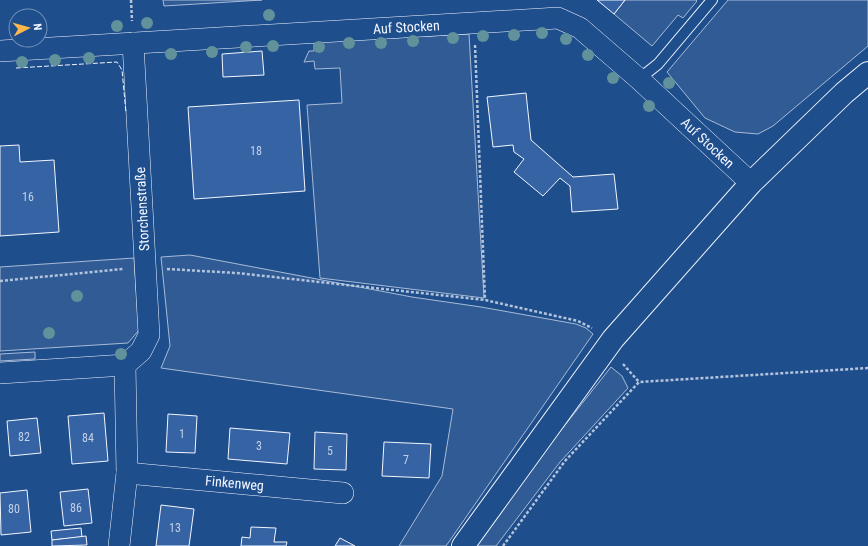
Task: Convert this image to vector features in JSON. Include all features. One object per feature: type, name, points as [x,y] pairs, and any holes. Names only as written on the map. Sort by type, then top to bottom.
[{"type":"street","name":"Auf Stocken","points":[[0,51],[558,18],[580,28],[639,79],[751,183]]},
{"type":"street","name":"Storchenstraße","points":[[125,365],[141,351],[149,335],[133,43]]},
{"type":"street","points":[[463,546],[613,339],[751,183],[844,93],[868,73]]},
{"type":"street","points":[[0,373],[125,365],[127,473],[119,546]]},
{"type":"street","name":"Finkenweg","points":[[127,473],[343,493]]},
{"type":"lane","points":[[639,79],[658,64],[712,0]]},
{"type":"path","points":[[474,41],[485,300]]},
{"type":"path","points":[[0,281],[126,269]]},
{"type":"path","points":[[164,269],[237,273],[485,300],[578,321],[613,339],[621,362],[639,382]]},
{"type":"path","points":[[503,546],[565,461],[639,382],[868,368]]},
{"type":"shaded area","points":[[163,0],[262,0],[164,6]]},
{"type":"shaded area","points":[[625,0],[697,1],[683,18],[678,15],[652,46],[614,14]]},
{"type":"shaded area","points":[[728,0],[868,0],[868,46],[773,126],[758,134],[735,132],[705,118],[667,72]]},
{"type":"shaded area","points":[[469,34],[484,298],[320,278],[307,105],[342,103],[340,68],[315,69],[314,61],[304,62],[309,51],[314,51],[314,42]]},
{"type":"shaded area","points":[[190,255],[412,297],[481,307],[576,324],[586,328],[593,334],[446,546],[399,546],[442,476],[453,409],[161,368],[170,346],[161,257]]},
{"type":"shaded area","points":[[134,258],[139,330],[128,343],[0,351],[0,267]]},
{"type":"shaded area","points":[[35,352],[35,359],[0,361],[0,354]]},
{"type":"shaded area","points":[[611,367],[622,376],[628,388],[560,462],[496,546],[469,546]]},
{"type":"building","points":[[597,0],[625,0],[614,14]]},
{"type":"building","points":[[262,51],[264,75],[223,77],[222,54]]},
{"type":"building","points":[[526,93],[531,140],[573,177],[614,174],[618,209],[572,212],[570,186],[560,178],[543,196],[514,172],[524,159],[514,152],[513,145],[493,147],[487,97]]},
{"type":"building","points":[[299,100],[305,191],[194,199],[188,107]]},
{"type":"building","points":[[19,145],[20,162],[54,160],[59,232],[0,236],[0,146]]},
{"type":"building","points":[[104,413],[108,461],[72,464],[68,416]]},
{"type":"building","points":[[168,414],[197,416],[195,453],[166,452]]},
{"type":"building","points":[[37,418],[41,453],[10,456],[7,421]]},
{"type":"building","points":[[230,428],[290,433],[287,464],[228,459]]},
{"type":"building","points":[[315,432],[347,434],[346,470],[314,469]]},
{"type":"building","points":[[384,442],[431,444],[429,478],[382,476]]},
{"type":"building","points":[[88,489],[92,523],[64,526],[60,492]]},
{"type":"building","points":[[27,490],[31,532],[1,535],[0,493]]},
{"type":"building","points":[[161,505],[194,509],[189,546],[156,546]]},
{"type":"building","points":[[251,527],[276,528],[274,542],[287,542],[286,546],[241,546],[242,537],[250,538]]},
{"type":"building","points":[[81,528],[82,537],[52,540],[51,531]]},
{"type":"building","points":[[86,536],[87,545],[52,546],[52,540]]},
{"type":"building","points":[[340,538],[355,546],[335,546]]},
{"type":"fence","points":[[16,68],[117,62],[122,70],[126,113]]}]
